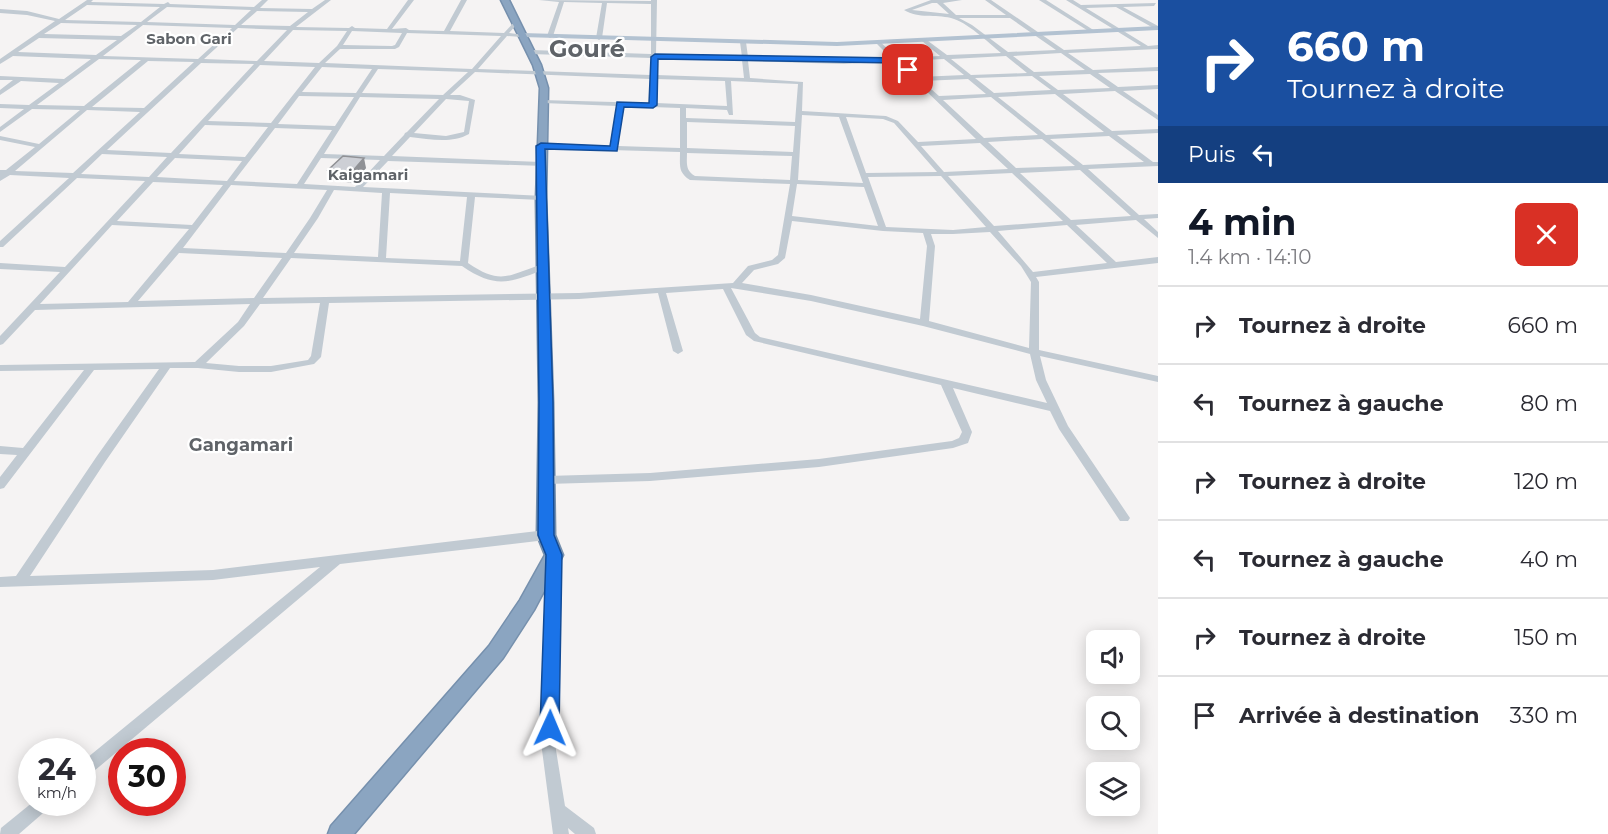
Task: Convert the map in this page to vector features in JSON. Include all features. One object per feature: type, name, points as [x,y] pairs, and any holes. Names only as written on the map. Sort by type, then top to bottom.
[{"type":"highway","points":[[339,834],[496,652],[527,605],[554,555],[546,535],[547,480],[541,198],[543,88],[540,72],[505,0]]},
{"type":"main road","points":[[522,34],[743,42],[879,43],[1157,28]]},
{"type":"street","points":[[0,130],[173,0]]},
{"type":"street","points":[[200,13],[215,0]]},
{"type":"street","points":[[0,244],[266,0]]},
{"type":"street","points":[[2,337],[153,180],[293,26],[328,0]]},
{"type":"street","points":[[390,29],[411,0]]},
{"type":"street","points":[[446,33],[464,0]]},
{"type":"street","points":[[542,0],[654,1],[653,105]]},
{"type":"street","points":[[550,36],[562,0]]},
{"type":"street","points":[[959,0],[935,1],[907,10],[913,14],[978,18],[1011,16]]},
{"type":"street","points":[[988,0],[1158,118]]},
{"type":"street","points":[[1042,0],[1092,31]]},
{"type":"street","points":[[1069,0],[1158,53]]},
{"type":"street","points":[[1147,0],[1156,5]]},
{"type":"street","points":[[935,1],[1154,164],[1158,170]]},
{"type":"street","points":[[0,62],[88,2],[312,11]]},
{"type":"street","points":[[599,38],[605,2]]},
{"type":"street","points":[[1117,5],[1157,28]]},
{"type":"street","points":[[1080,7],[1156,5]]},
{"type":"street","points":[[0,11],[27,13],[60,21],[522,34]]},
{"type":"street","points":[[187,24],[194,18]]},
{"type":"street","points":[[358,189],[444,97],[473,71],[516,22]]},
{"type":"street","points":[[132,303],[177,250],[297,94],[339,47],[352,28]]},
{"type":"street","points":[[339,47],[393,48],[397,46],[406,30]]},
{"type":"street","points":[[39,36],[123,38]]},
{"type":"street","points":[[924,40],[1081,168],[1158,236]]},
{"type":"street","points":[[743,42],[747,80]]},
{"type":"street","points":[[879,43],[1115,266]]},
{"type":"street","points":[[531,52],[655,57],[898,61],[1158,47]]},
{"type":"street","points":[[11,54],[801,83],[794,182],[780,260],[751,268],[731,285]]},
{"type":"street","points":[[0,179],[4,172],[41,146],[146,59]]},
{"type":"street","points":[[300,185],[321,156],[376,68]]},
{"type":"street","points":[[918,79],[1158,69]]},
{"type":"street","points":[[0,78],[65,81]]},
{"type":"street","points":[[0,93],[19,79]]},
{"type":"street","points":[[728,79],[732,122]]},
{"type":"street","points":[[938,98],[1158,87]]},
{"type":"street","points":[[297,94],[444,97],[472,100],[467,133],[459,137],[407,135]]},
{"type":"street","points":[[543,101],[730,108]]},
{"type":"street","points":[[614,149],[620,104]]},
{"type":"street","points":[[0,106],[144,110]]},
{"type":"street","points":[[683,106],[684,169],[686,174],[693,178],[867,185]]},
{"type":"street","points":[[799,113],[891,119],[896,122],[1032,274],[1035,282],[1034,352],[1041,380],[1063,427],[1124,518]]},
{"type":"street","points":[[842,115],[883,229]]},
{"type":"street","points":[[683,120],[798,124]]},
{"type":"street","points":[[204,123],[338,128]]},
{"type":"street","points":[[916,144],[1158,131]]},
{"type":"street","points":[[0,138],[41,146]]},
{"type":"street","points":[[541,146],[796,153]]},
{"type":"street","points":[[99,152],[246,159]]},
{"type":"street","points":[[321,156],[541,164]]},
{"type":"street","points":[[863,175],[942,174],[1154,164]]},
{"type":"street","points":[[4,172],[541,198]]},
{"type":"street","points":[[198,364],[234,332],[314,218],[332,187]]},
{"type":"street","points":[[382,261],[386,190]]},
{"type":"street","points":[[464,264],[471,195]]},
{"type":"street","points":[[789,218],[927,232],[1158,216]]},
{"type":"street","points":[[112,223],[192,228]]},
{"type":"street","points":[[924,323],[931,246],[927,232]]},
{"type":"street","points":[[177,250],[464,264],[484,278],[502,280],[543,267]]},
{"type":"street","points":[[1032,274],[1158,260]]},
{"type":"street","points":[[0,266],[67,270]]},
{"type":"street","points":[[731,285],[751,335],[757,339],[1053,408]]},
{"type":"street","points":[[33,307],[611,294],[731,285],[811,297],[924,323],[1034,352],[1158,379]]},
{"type":"street","points":[[661,289],[678,351]]},
{"type":"street","points":[[0,368],[198,364],[239,369],[271,369],[311,362],[316,357],[325,300]]},
{"type":"street","points":[[19,582],[167,365]]},
{"type":"street","points":[[0,485],[92,366]]},
{"type":"street","points":[[547,480],[650,477],[819,463],[953,444],[964,440],[967,432],[945,382]]},
{"type":"street","points":[[0,450],[26,452]]},
{"type":"street","points":[[0,582],[213,575],[546,535]]},
{"type":"street","points":[[554,555],[549,750],[560,812],[561,834]]},
{"type":"street","points":[[96,760],[336,561]]},
{"type":"street","points":[[560,812],[588,834]]},
{"type":"street","points":[[7,834],[28,816]]},
{"type":"building","points":[[343,156],[364,158],[351,173],[328,170]]},
{"type":"district","name":"Sabon Gari","points":[[189,38]]},
{"type":"district","name":"Gouré","points":[[587,48]]},
{"type":"district","name":"Kaigamari","points":[[368,174]]},
{"type":"district","name":"Gangamari","points":[[241,445]]},
{"type":"route","points":[[550,728],[554,555],[546,535],[541,146],[614,149],[620,104],[653,105],[655,57],[844,62],[898,61],[908,70]]}]
